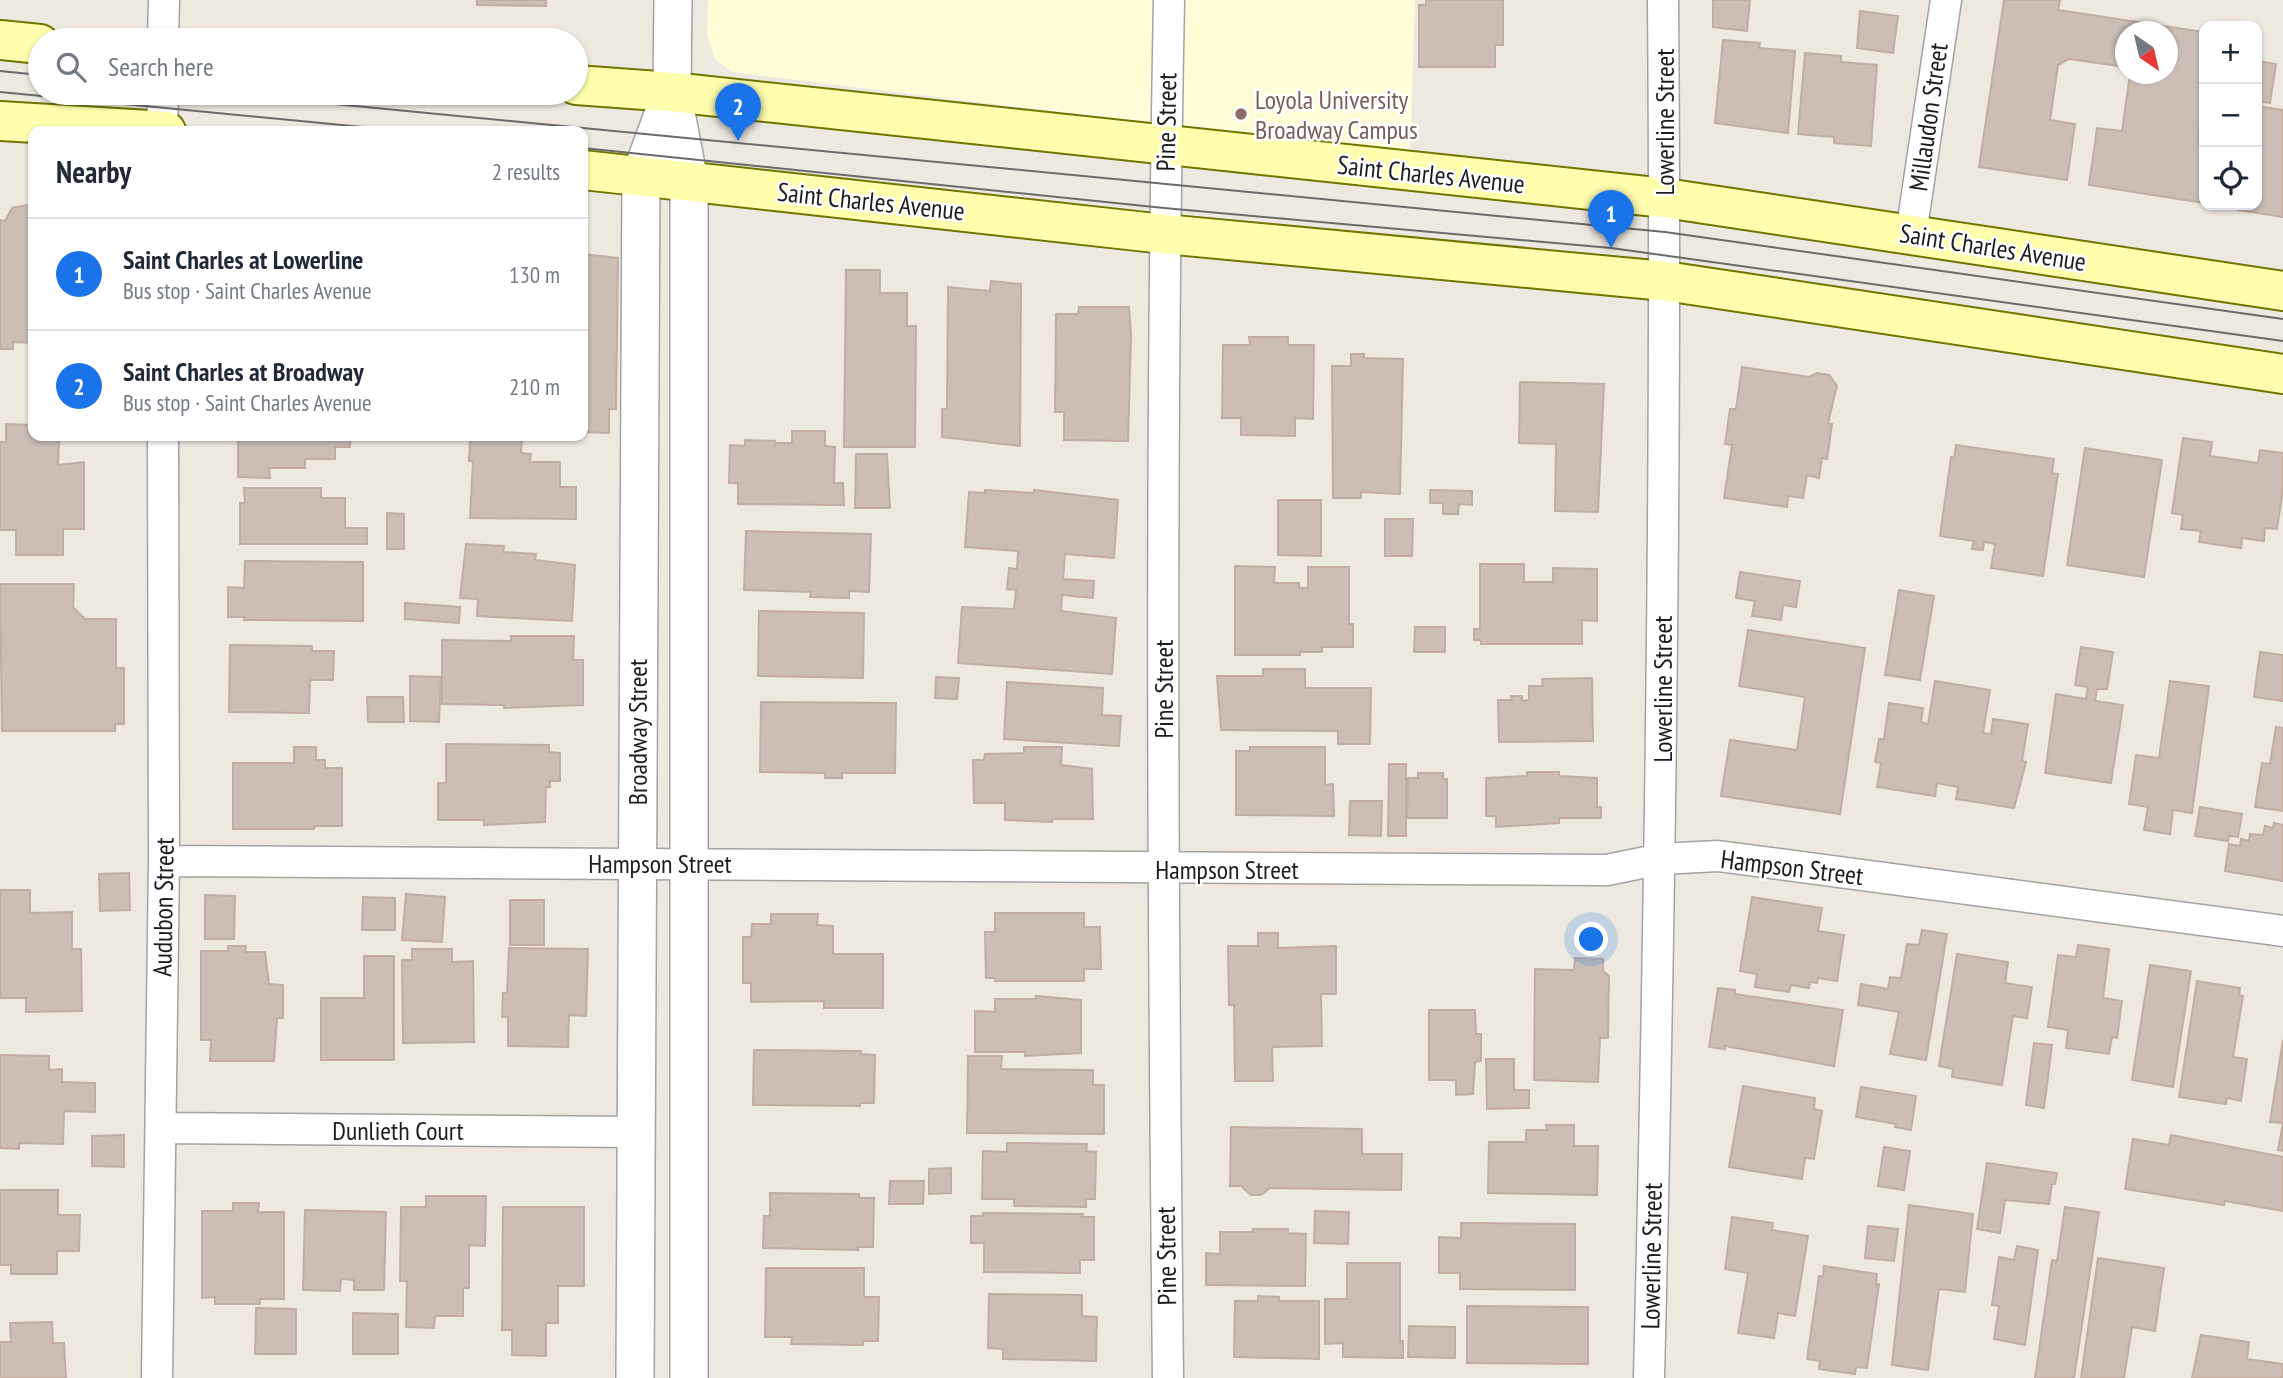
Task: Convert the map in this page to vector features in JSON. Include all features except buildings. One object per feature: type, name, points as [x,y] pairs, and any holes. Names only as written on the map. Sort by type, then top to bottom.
[{"type":"main road","points":[[0,40],[28,43]]},
{"type":"main road","name":"Saint Charles Avenue","points":[[588,86],[672,92],[1665,198],[2283,291]]},
{"type":"main road","points":[[0,121],[82,126]]},
{"type":"main road","name":"Saint Charles Avenue","points":[[588,170],[1164,234],[1665,281],[2283,374]]},
{"type":"street","points":[[163,28],[164,0]]},
{"type":"street","name":"Broadway Street","points":[[673,0],[672,92],[689,181],[689,1378]]},
{"type":"street","name":"Pine Street","points":[[1168,1378],[1163,869],[1164,234],[1169,0]]},
{"type":"street","name":"Lowerline Street","points":[[1648,1378],[1661,859],[1665,281],[1663,0]]},
{"type":"street","name":"Millaudon Street","points":[[1911,234],[1946,0]]},
{"type":"street","name":"Broadway Street","points":[[635,1378],[640,175],[672,92]]},
{"type":"street","points":[[163,105],[163,126]]},
{"type":"street","name":"Audubon Street","points":[[157,1378],[164,861],[163,441]]},
{"type":"street","name":"Hampson Street","points":[[164,861],[1607,870],[1661,859],[1718,856],[2283,931]]},
{"type":"street","name":"Dunlieth Court","points":[[161,1128],[636,1132]]},
{"type":"shaded area","name":"Loyola University Broadway Campus","points":[[708,0],[1415,0],[1410,155],[732,72],[715,59],[707,35]]},
{"type":"tram line","points":[[0,71],[28,74]]},
{"type":"tram line","points":[[0,92],[28,95]]},
{"type":"tram line","points":[[135,105],[352,126]]},
{"type":"tram line","points":[[344,105],[562,126]]},
{"type":"tram line","points":[[588,128],[1665,232],[2283,319]]},
{"type":"tram line","points":[[588,149],[1164,208],[1611,248],[2283,341]]},
{"type":"place","name":"Loyola University Broadway Campus","points":[[1241,114]]},
{"type":"place","name":"Saint Charles at Broadway","points":[[738,141]]},
{"type":"place","name":"Saint Charles at Lowerline","points":[[1611,248]]}]
